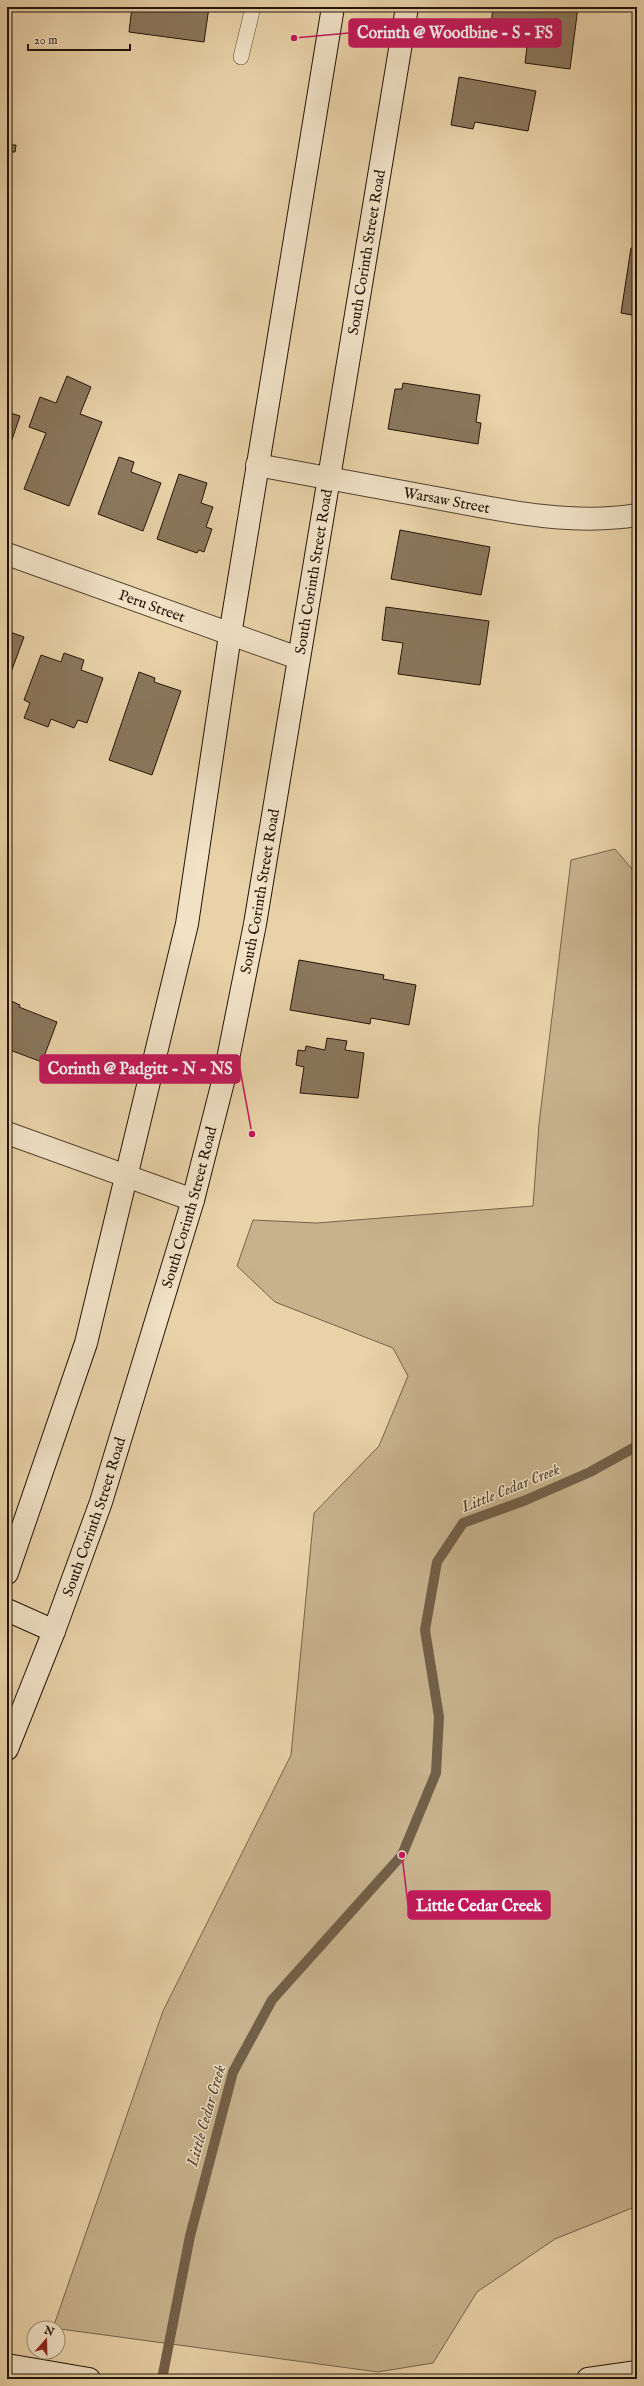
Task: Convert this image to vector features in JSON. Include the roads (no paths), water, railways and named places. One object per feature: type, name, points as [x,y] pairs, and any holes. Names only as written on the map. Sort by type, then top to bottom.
[{"type":"main road","points":[[7,1573],[86,1343],[187,924],[257,465],[334,7]]},
{"type":"main road","name":"South Corinth Street Road","points":[[7,1749],[54,1631],[101,1502],[193,1200],[225,1074],[255,924],[407,7]]},
{"type":"main road","name":"Warsaw Street","points":[[257,465],[502,510],[561,517],[621,518],[637,516]]},
{"type":"main road","name":"Peru Street","points":[[7,554],[230,635],[298,658]]},
{"type":"main road","points":[[7,1133],[193,1200]]},
{"type":"main road","points":[[7,1610],[54,1631]]},
{"type":"main road","points":[[7,2364],[79,2378]]},
{"type":"main road","points":[[588,2379],[637,2372]]},
{"type":"lane","points":[[241,57],[253,7]]},
{"type":"waterway","name":"Little Cedar Creek","points":[[162,2379],[190,2236],[233,2072],[272,2000],[402,1855],[436,1773],[439,1717],[425,1630],[437,1562],[463,1523],[526,1500],[590,1472],[637,1446]]},
{"type":"place","name":"Corinth @ Woodbine - S - FS","points":[[294,38]]},
{"type":"place","name":"Corinth @ Padgitt - N - NS","points":[[252,1134]]},
{"type":"place","name":"Little Cedar Creek","points":[[402,1855]]}]
